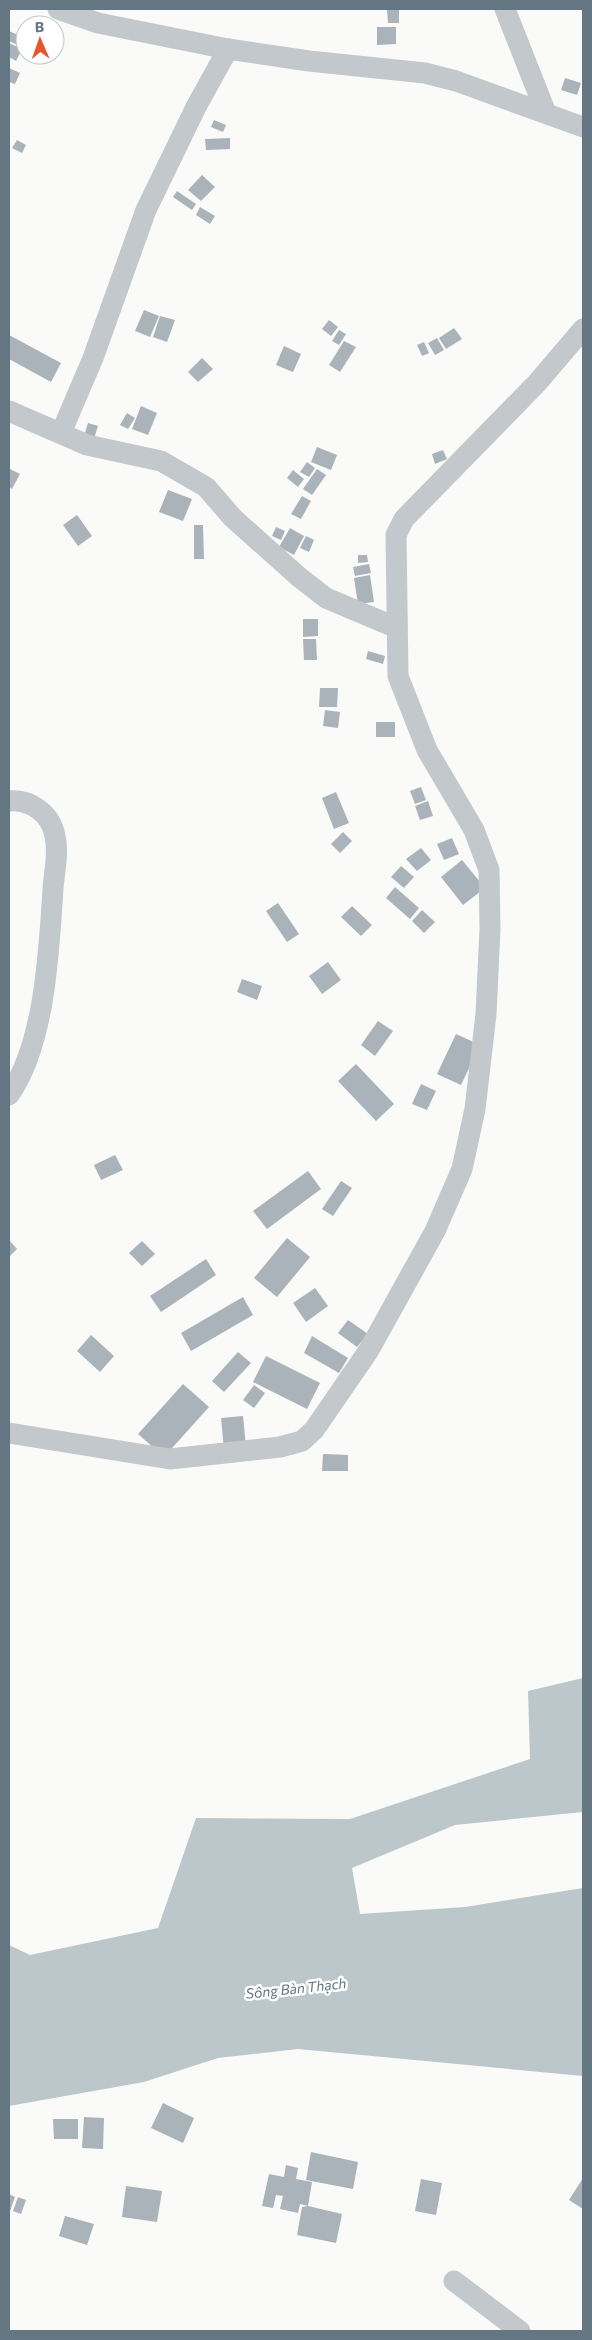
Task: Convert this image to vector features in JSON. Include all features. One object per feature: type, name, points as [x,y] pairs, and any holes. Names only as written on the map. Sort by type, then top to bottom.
[{"type":"street","points":[[58,9],[98,23],[228,49],[309,61],[425,73],[456,81],[583,127]]},
{"type":"street","points":[[504,9],[546,113]]},
{"type":"street","points":[[61,433],[93,358],[146,210],[196,106],[228,49]]},
{"type":"street","points":[[9,1433],[170,1459],[280,1448],[302,1441],[314,1430],[369,1350],[435,1231],[462,1169],[475,1109],[486,1014],[491,879],[481,846],[427,750],[398,676],[396,535],[400,525],[537,383],[583,329]]},
{"type":"street","points":[[9,411],[87,446],[161,461],[206,487],[233,518],[299,577],[326,598],[397,628]]},
{"type":"street","points":[[9,801],[29,803],[38,809],[51,823],[56,843],[48,959],[38,1020],[22,1071],[9,1095]]},
{"type":"street","points":[[454,2281],[520,2331]]},
{"type":"water","name":"Sông Bàn Thạch","points":[[583,1678],[583,1812],[455,1825],[352,1868],[360,1914],[465,1907],[583,1888],[583,2076],[298,2049],[218,2058],[144,2082],[9,2106],[9,1945],[30,1955],[158,1928],[196,1818],[350,1819],[530,1759],[528,1691]]},
{"type":"building","points":[[387,9],[399,9],[399,23],[388,23]]},
{"type":"building","points":[[377,27],[396,27],[396,44],[377,45]]},
{"type":"building","points":[[9,31],[15,34],[15,44],[9,41]]},
{"type":"building","points":[[9,43],[15,46],[15,60],[9,57]]},
{"type":"building","points":[[9,68],[20,73],[15,84],[9,82]]},
{"type":"building","points":[[565,78],[581,83],[577,95],[561,90]]},
{"type":"building","points":[[214,120],[226,125],[223,132],[211,127]]},
{"type":"building","points":[[230,138],[230,149],[206,150],[205,139]]},
{"type":"building","points":[[17,140],[26,145],[22,153],[12,148]]},
{"type":"building","points":[[202,175],[215,187],[201,201],[188,190]]},
{"type":"building","points":[[177,191],[196,204],[192,210],[173,197]]},
{"type":"building","points":[[200,207],[215,216],[210,224],[196,215]]},
{"type":"building","points":[[144,310],[159,316],[150,337],[135,331]]},
{"type":"building","points":[[160,316],[175,320],[167,342],[153,337]]},
{"type":"building","points":[[329,320],[338,327],[331,336],[322,329]]},
{"type":"building","points":[[454,328],[462,339],[446,349],[439,338]]},
{"type":"building","points":[[339,330],[346,334],[339,345],[332,341]]},
{"type":"building","points":[[9,335],[61,363],[51,382],[9,359]]},
{"type":"building","points":[[437,338],[444,350],[435,355],[428,343]]},
{"type":"building","points":[[344,341],[356,347],[340,372],[329,365]]},
{"type":"building","points":[[424,342],[429,353],[422,356],[417,345]]},
{"type":"building","points":[[284,346],[301,354],[293,372],[276,365]]},
{"type":"building","points":[[202,358],[213,369],[198,382],[188,372]]},
{"type":"building","points":[[141,406],[157,413],[148,435],[132,429]]},
{"type":"building","points":[[127,413],[135,418],[128,429],[120,425]]},
{"type":"building","points":[[88,423],[98,426],[94,439],[84,436]]},
{"type":"building","points":[[317,447],[337,455],[331,470],[311,462]]},
{"type":"building","points":[[443,450],[447,459],[435,464],[432,454]]},
{"type":"building","points":[[307,462],[315,468],[309,477],[300,472]]},
{"type":"building","points":[[10,469],[20,474],[12,489],[9,487]]},
{"type":"building","points":[[317,469],[326,475],[312,495],[303,489]]},
{"type":"building","points":[[293,470],[304,479],[298,487],[287,478]]},
{"type":"building","points":[[168,490],[192,499],[183,521],[159,512]]},
{"type":"building","points":[[302,496],[311,501],[301,519],[291,514]]},
{"type":"building","points":[[77,515],[92,536],[78,546],[63,525]]},
{"type":"building","points":[[194,525],[203,525],[204,559],[194,559]]},
{"type":"building","points":[[276,527],[285,531],[281,540],[272,536]]},
{"type":"building","points":[[290,528],[304,536],[294,555],[279,547]]},
{"type":"building","points":[[306,536],[314,540],[309,552],[300,548]]},
{"type":"building","points":[[358,555],[367,555],[368,562],[358,563]]},
{"type":"building","points":[[369,564],[371,573],[355,576],[353,567]]},
{"type":"building","points":[[370,575],[374,602],[358,604],[354,578]]},
{"type":"building","points":[[303,619],[318,619],[318,636],[303,637]]},
{"type":"building","points":[[303,639],[316,639],[317,660],[304,660]]},
{"type":"building","points":[[368,651],[385,656],[383,664],[366,659]]},
{"type":"building","points":[[320,688],[338,688],[337,707],[319,707]]},
{"type":"building","points":[[325,710],[340,712],[338,728],[323,726]]},
{"type":"building","points":[[376,722],[395,722],[395,737],[376,737]]},
{"type":"building","points":[[421,787],[426,800],[415,804],[410,791]]},
{"type":"building","points":[[336,792],[349,823],[334,829],[322,798]]},
{"type":"building","points":[[428,801],[433,816],[420,820],[415,806]]},
{"type":"building","points":[[343,832],[352,841],[340,853],[331,844]]},
{"type":"building","points":[[452,838],[459,854],[444,860],[437,844]]},
{"type":"building","points":[[421,848],[431,860],[417,871],[406,859]]},
{"type":"building","points":[[462,860],[485,888],[463,905],[441,877]]},
{"type":"building","points":[[401,866],[414,877],[404,888],[391,877]]},
{"type":"building","points":[[395,887],[419,908],[410,919],[386,898]]},
{"type":"building","points":[[278,903],[299,934],[287,942],[266,911]]},
{"type":"building","points":[[352,906],[372,925],[361,936],[341,917]]},
{"type":"building","points":[[422,910],[435,922],[424,933],[412,921]]},
{"type":"building","points":[[328,962],[341,980],[322,994],[309,976]]},
{"type":"building","points":[[242,979],[262,986],[257,1000],[237,992]]},
{"type":"building","points":[[378,1021],[393,1031],[375,1056],[361,1045]]},
{"type":"building","points":[[456,1034],[480,1045],[461,1085],[437,1074]]},
{"type":"building","points":[[356,1064],[394,1104],[376,1121],[338,1081]]},
{"type":"building","points":[[421,1084],[436,1091],[427,1110],[412,1104]]},
{"type":"building","points":[[115,1155],[123,1170],[101,1180],[94,1165]]},
{"type":"building","points":[[308,1171],[321,1189],[267,1229],[253,1211]]},
{"type":"building","points":[[341,1181],[352,1188],[333,1216],[322,1209]]},
{"type":"building","points":[[287,1238],[310,1257],[277,1297],[254,1278]]},
{"type":"building","points":[[9,1240],[17,1249],[9,1257]]},
{"type":"building","points":[[142,1241],[155,1254],[142,1266],[129,1253]]},
{"type":"building","points":[[206,1259],[216,1275],[161,1312],[150,1296]]},
{"type":"building","points":[[315,1288],[328,1306],[306,1322],[293,1303]]},
{"type":"building","points":[[243,1297],[253,1315],[191,1351],[181,1333]]},
{"type":"building","points":[[348,1320],[368,1334],[357,1347],[338,1333]]},
{"type":"building","points":[[91,1335],[114,1356],[100,1372],[77,1351]]},
{"type":"building","points":[[312,1336],[348,1358],[339,1373],[304,1353]]},
{"type":"building","points":[[238,1352],[251,1363],[224,1392],[212,1381]]},
{"type":"building","points":[[266,1356],[320,1383],[307,1409],[253,1382]]},
{"type":"building","points":[[183,1384],[209,1407],[164,1457],[138,1434]]},
{"type":"building","points":[[254,1385],[265,1393],[254,1408],[243,1400]]},
{"type":"building","points":[[243,1416],[246,1447],[224,1449],[221,1418]]},
{"type":"building","points":[[323,1454],[348,1455],[348,1471],[322,1471]]},
{"type":"building","points":[[163,2103],[194,2118],[183,2143],[151,2128]]},
{"type":"building","points":[[84,2117],[104,2118],[103,2149],[82,2148]]},
{"type":"building","points":[[53,2119],[78,2119],[78,2139],[54,2139]]},
{"type":"building","points":[[311,2152],[358,2162],[353,2189],[306,2180]]},
{"type":"building","points":[[286,2165],[298,2168],[296,2179],[312,2182],[308,2206],[300,2204],[298,2213],[280,2209],[283,2196],[276,2195],[273,2208],[262,2206],[269,2174],[284,2177]]},
{"type":"building","points":[[583,2178],[583,2209],[569,2200]]},
{"type":"building","points":[[421,2179],[442,2183],[436,2215],[415,2211]]},
{"type":"building","points":[[126,2186],[162,2191],[157,2222],[122,2217]]},
{"type":"building","points":[[9,2194],[15,2197],[9,2214]]},
{"type":"building","points":[[18,2197],[26,2200],[21,2214],[13,2211]]},
{"type":"building","points":[[308,2206],[342,2214],[336,2243],[297,2235],[302,2207]]},
{"type":"building","points":[[65,2216],[94,2224],[87,2245],[59,2236]]}]
